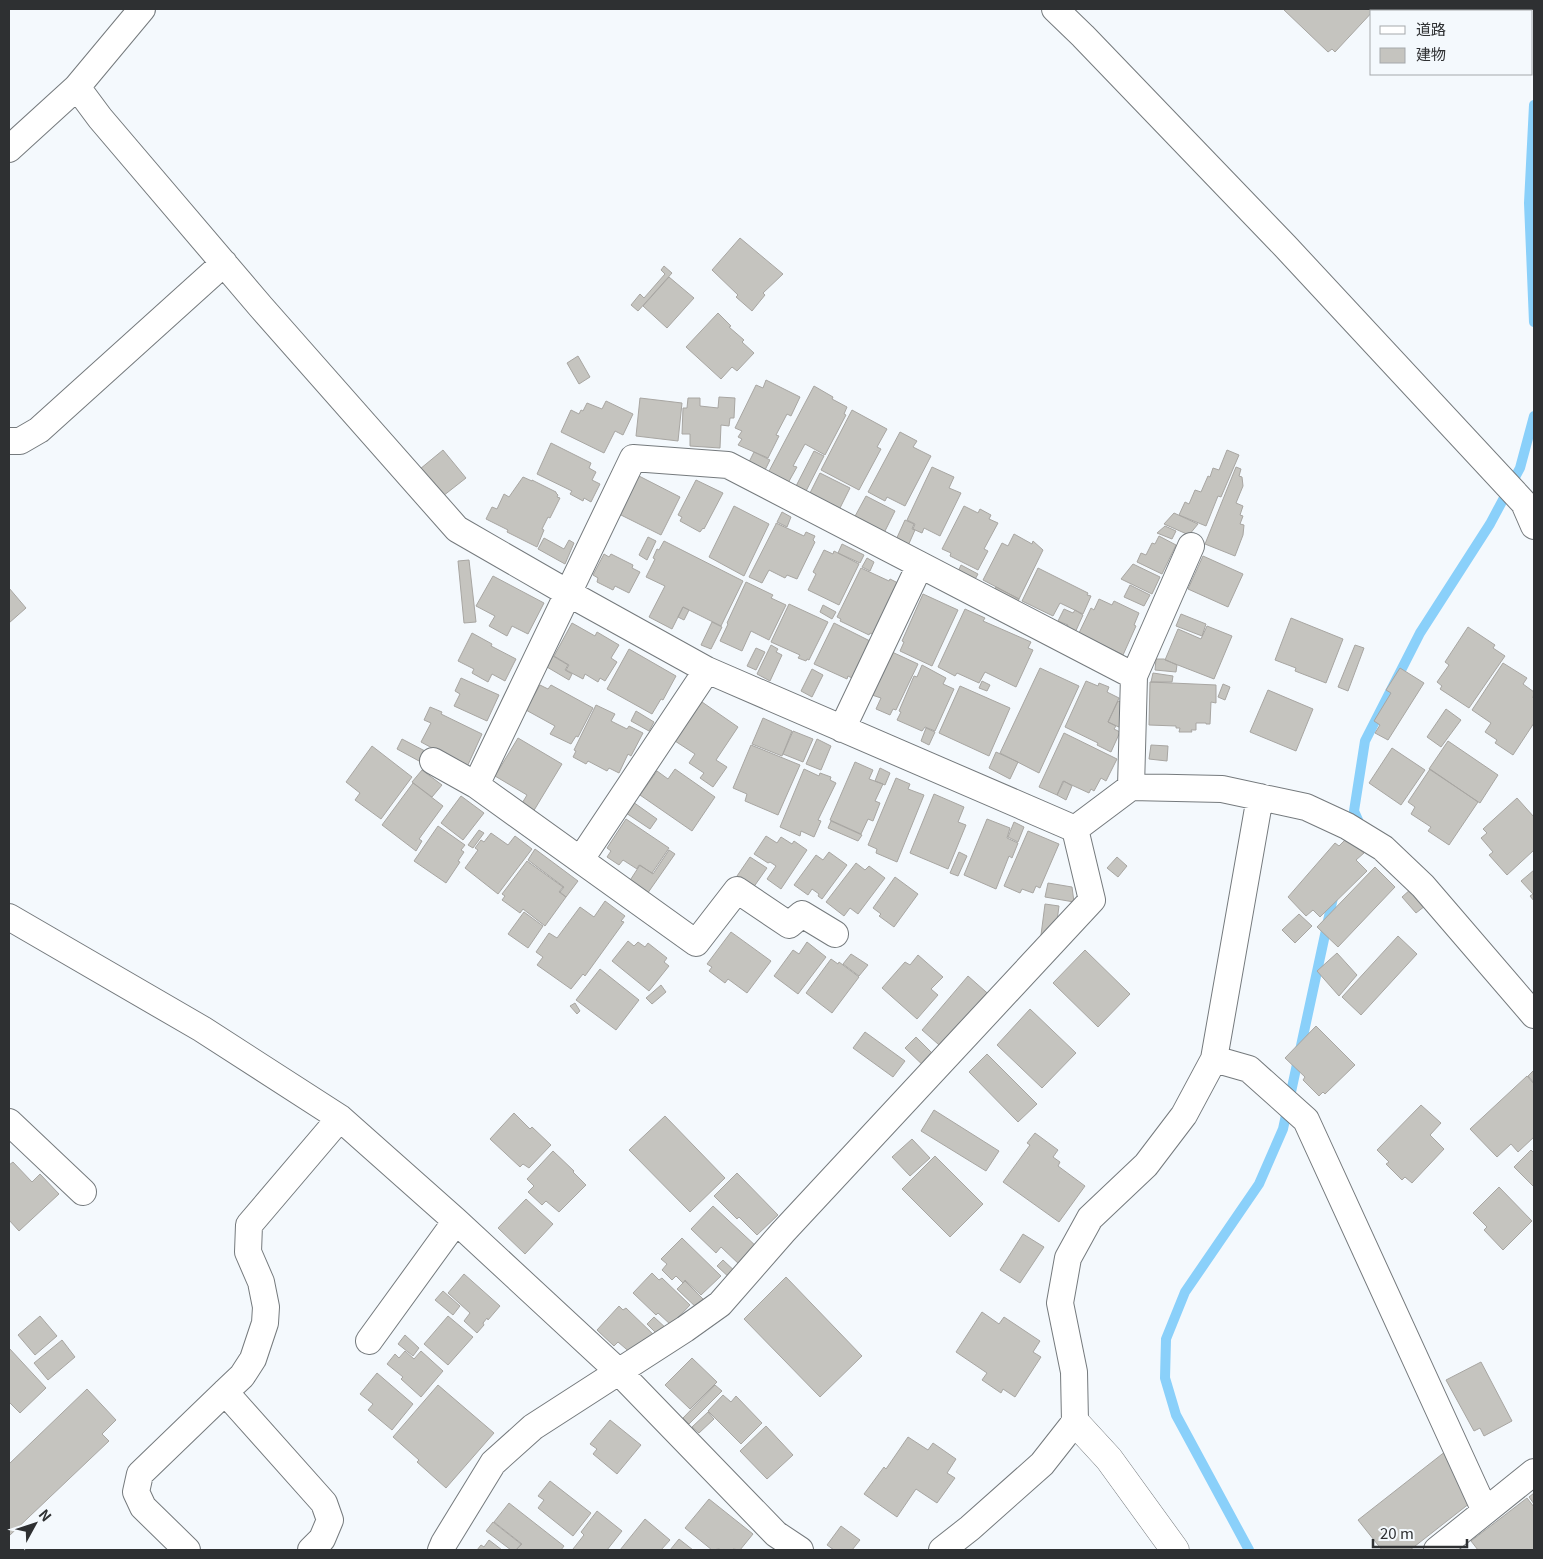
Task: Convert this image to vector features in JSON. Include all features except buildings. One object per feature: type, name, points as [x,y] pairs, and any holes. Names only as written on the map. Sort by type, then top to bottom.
[{"type":"street","points":[[9,149],[77,87],[142,9]]},
{"type":"street","points":[[1054,9],[1083,36],[1285,246],[1524,503],[1534,526]]},
{"type":"street","points":[[77,87],[100,118],[224,263],[458,529],[707,670],[1075,829]]},
{"type":"street","points":[[9,441],[20,441],[40,430],[224,263]]},
{"type":"street","points":[[476,785],[633,458],[728,465],[1134,676]]},
{"type":"street","points":[[1130,788],[1134,676],[1191,546]]},
{"type":"street","points":[[842,729],[920,565]]},
{"type":"street","points":[[580,859],[707,670]]},
{"type":"street","points":[[433,761],[476,785],[696,942],[737,890],[789,925],[802,914],[834,934]]},
{"type":"street","points":[[1075,829],[1130,788],[1222,789],[1306,807],[1347,826],[1383,848],[1423,886],[1534,1015]]},
{"type":"street","points":[[942,1550],[970,1528],[1042,1464],[1075,1422],[1074,1372],[1060,1302],[1068,1258],[1090,1218],[1146,1166],[1184,1115],[1214,1059],[1260,797]]},
{"type":"street","points":[[441,1550],[493,1463],[533,1428],[720,1304],[783,1232],[1092,900],[1075,829]]},
{"type":"street","points":[[9,917],[202,1029],[340,1118],[456,1221],[619,1372],[770,1542],[800,1550]]},
{"type":"street","points":[[1214,1059],[1249,1069],[1306,1120],[1485,1511]]},
{"type":"street","points":[[187,1550],[143,1507],[136,1492],[140,1474],[242,1376],[253,1359],[265,1323],[266,1307],[261,1282],[248,1252],[249,1225],[340,1118]]},
{"type":"street","points":[[9,1122],[83,1192]]},
{"type":"street","points":[[368,1341],[456,1221]]},
{"type":"street","points":[[225,1392],[324,1504],[330,1520],[322,1539],[311,1550]]},
{"type":"street","points":[[1075,1422],[1109,1459],[1175,1550]]},
{"type":"street","points":[[1437,1550],[1534,1472]]},
{"type":"waterway","points":[[1534,105],[1529,203],[1534,322]]},
{"type":"waterway","points":[[1355,827],[1358,820],[1354,811],[1365,741],[1420,633],[1490,524],[1520,468],[1534,416]]},
{"type":"waterway","points":[[1249,1550],[1176,1415],[1165,1378],[1166,1339],[1185,1292],[1259,1184],[1283,1129],[1334,893]]}]
